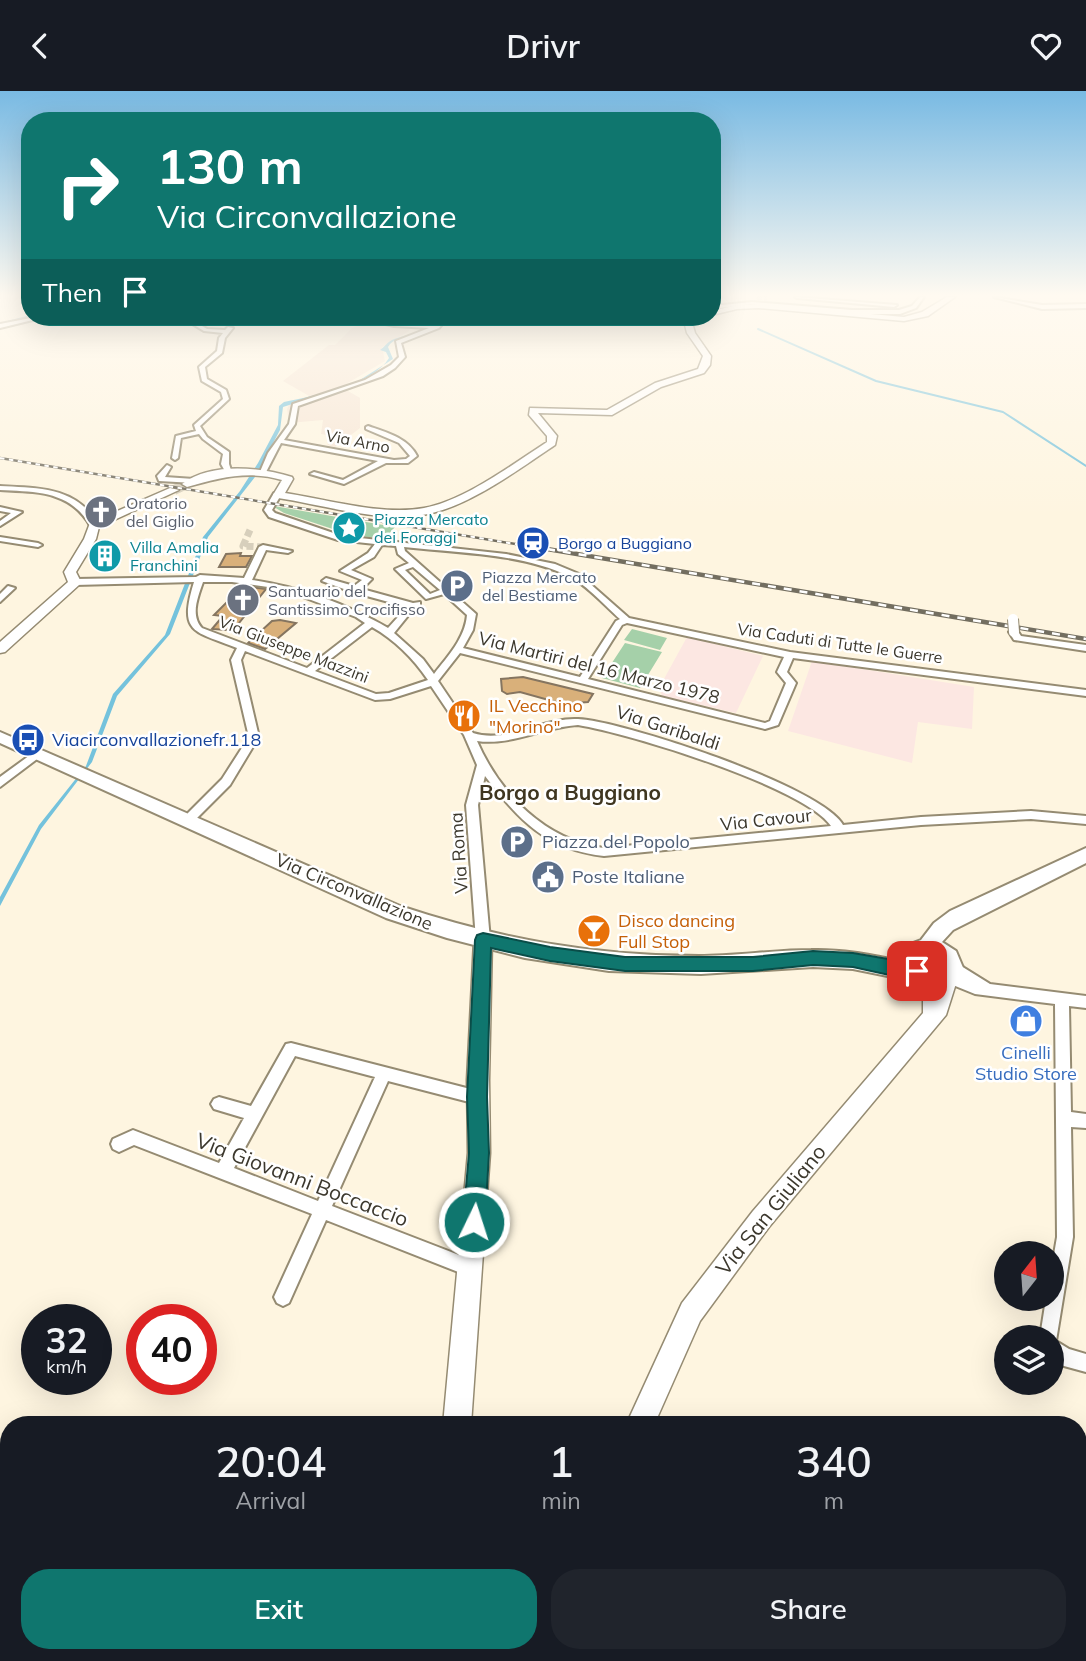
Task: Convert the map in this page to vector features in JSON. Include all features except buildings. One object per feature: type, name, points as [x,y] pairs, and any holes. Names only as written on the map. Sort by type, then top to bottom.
[{"type":"main road","name":"Via Circonvallazione","points":[[0,737],[393,912],[483,940],[550,954],[625,964],[753,964],[813,958],[853,960],[923,976]]},
{"type":"main road","points":[[923,976],[911,961],[938,960],[951,932],[971,912],[1086,855]]},
{"type":"main road","name":"Via Circonvallazione","points":[[813,958],[836,952],[938,960]]},
{"type":"street","points":[[198,432],[198,422],[226,399],[224,391],[204,380],[203,370]]},
{"type":"street","points":[[262,472],[293,420],[295,405],[363,382],[382,370]]},
{"type":"street","points":[[277,495],[398,511],[420,512],[441,506],[552,443],[552,436],[534,415],[533,410],[609,413],[658,385],[702,370]]},
{"type":"street","name":"Via Arno","points":[[280,441],[401,463],[412,458],[414,454],[406,445],[368,428]]},
{"type":"street","points":[[175,458],[178,437],[198,432],[227,453],[225,464],[229,471]]},
{"type":"street","points":[[313,474],[344,482],[384,460]]},
{"type":"street","points":[[167,467],[162,479],[190,483],[229,471],[249,470],[288,479],[268,510],[272,515],[341,538],[506,556],[541,562],[569,572],[626,620],[619,623],[582,681]]},
{"type":"street","points":[[0,488],[72,499],[85,507],[94,525],[90,539],[70,572],[75,582]]},
{"type":"street","points":[[94,525],[174,490]]},
{"type":"street","points":[[0,524],[18,512],[3,509]]},
{"type":"street","points":[[0,539],[38,545]]},
{"type":"street","points":[[355,590],[368,579],[344,571],[371,555],[381,541]]},
{"type":"street","points":[[395,543],[401,552],[472,614],[471,625],[433,682]]},
{"type":"street","points":[[506,556],[513,544]]},
{"type":"street","points":[[247,581],[263,547],[288,551]]},
{"type":"street","points":[[415,564],[399,569],[429,597]]},
{"type":"street","name":"Via Giuseppe Mazzini","points":[[200,578],[191,616],[194,627],[378,697],[433,682]]},
{"type":"street","points":[[0,649],[75,582],[181,579]]},
{"type":"street","name":"Via Cavour","points":[[181,579],[247,581],[300,592],[338,606],[389,633],[420,661],[469,735],[482,765],[516,808],[543,831],[561,841],[588,850],[604,852],[921,821],[1019,816],[1086,820]]},
{"type":"street","points":[[326,581],[414,606]]},
{"type":"street","points":[[0,599],[11,588]]},
{"type":"street","points":[[389,633],[414,606],[446,591]]},
{"type":"street","points":[[1013,619],[1017,638],[1086,648]]},
{"type":"street","name":"Via Caduti di Tutte le Guerre","points":[[626,620],[790,655],[1086,693]]},
{"type":"street","points":[[310,670],[372,622]]},
{"type":"street","points":[[192,816],[226,782],[252,740],[253,733],[236,660],[243,646]]},
{"type":"street","name":"Via Martiri del 16 Marzo 1978","points":[[456,649],[765,726],[774,723],[791,683],[782,672],[790,655]]},
{"type":"street","name":"Via Garibaldi","points":[[469,735],[478,739],[502,738],[540,726],[564,722],[611,727],[709,759],[778,788],[831,814],[838,824],[835,830]]},
{"type":"street","points":[[0,783],[37,754]]},
{"type":"street","name":"Via Roma","points":[[482,765],[472,805],[483,940]]},
{"type":"street","points":[[458,1416],[479,1153],[477,1097],[483,940]]},
{"type":"street","points":[[938,960],[967,987],[1086,1002]]},
{"type":"street","name":"Via San Giuliano","points":[[644,1416],[691,1312],[761,1219],[942,1004],[938,960]]},
{"type":"street","points":[[923,976],[933,999],[933,1015]]},
{"type":"street","points":[[1051,1325],[1065,1247],[1062,999]]},
{"type":"street","points":[[223,1172],[291,1049],[477,1097]]},
{"type":"street","points":[[283,1297],[384,1073]]},
{"type":"street","points":[[219,1104],[255,1114]]},
{"type":"street","points":[[1064,1119],[1086,1121]]},
{"type":"street","name":"Via Giovanni Boccaccio","points":[[119,1144],[133,1137],[471,1268]]},
{"type":"street","points":[[1064,1357],[1086,1363]]},
{"type":"shaded area","points":[[297,370],[369,370],[341,387],[360,398],[360,428],[335,447],[327,445],[337,437],[321,434],[323,420],[289,423],[289,405],[311,397],[283,381]]},
{"type":"shaded area","points":[[687,637],[763,656],[736,713],[662,696],[659,688]]},
{"type":"shaded area","points":[[812,661],[974,687],[972,729],[918,722],[912,763],[788,731]]},
{"type":"green space","points":[[274,507],[395,527],[385,538],[354,536],[284,513]]},
{"type":"green space","points":[[632,629],[667,638],[660,650],[624,640]]},
{"type":"green space","points":[[625,643],[662,652],[640,688],[602,678]]},
{"type":"water","points":[[358,381],[283,407],[280,430],[255,477],[208,537],[170,634],[117,696],[92,762],[41,829],[0,906],[0,897],[39,825],[86,766],[113,694],[165,635],[203,537],[240,491],[258,463],[278,425],[279,406],[284,402]]},
{"type":"waterway","points":[[852,370],[876,381],[1003,412],[1086,466]]},
{"type":"tunnel","points":[[174,490],[187,484]]},
{"type":"tunnel","points":[[250,530],[243,546],[263,547]]},
{"type":"railway","points":[[0,458],[557,551]]},
{"type":"railway","points":[[547,549],[1086,639]]},
{"type":"place","name":"Oratorio del Giglio","points":[[101,512]]},
{"type":"place","name":"Piazza Mercato dei Foraggi","points":[[349,528]]},
{"type":"place","name":"Borgo a Buggiano","points":[[533,543]]},
{"type":"place","name":"Villa Amalia Franchini","points":[[105,556]]},
{"type":"place","name":"Piazza Mercato del Bestiame","points":[[457,586]]},
{"type":"place","name":"Santuario del Santissimo Crocifisso","points":[[243,600]]},
{"type":"place","name":"IL Vecchino \"Morino\"","points":[[464,716]]},
{"type":"place","name":"Viacirconvallazionefr.118","points":[[28,740]]},
{"type":"place","name":"Piazza del Popolo","points":[[517,842]]},
{"type":"place","name":"Poste Italiane","points":[[548,877]]},
{"type":"place","name":"Disco dancing Full Stop","points":[[594,931]]},
{"type":"place","name":"Cinelli Studio Store","points":[[1026,1021]]},
{"type":"district","name":"Borgo a Buggiano","points":[[570,793]]},
{"type":"route","points":[[474,1222],[479,1153],[477,1097],[483,940],[525,950],[625,964],[753,964],[813,958],[853,960],[921,974],[917,971]]}]
